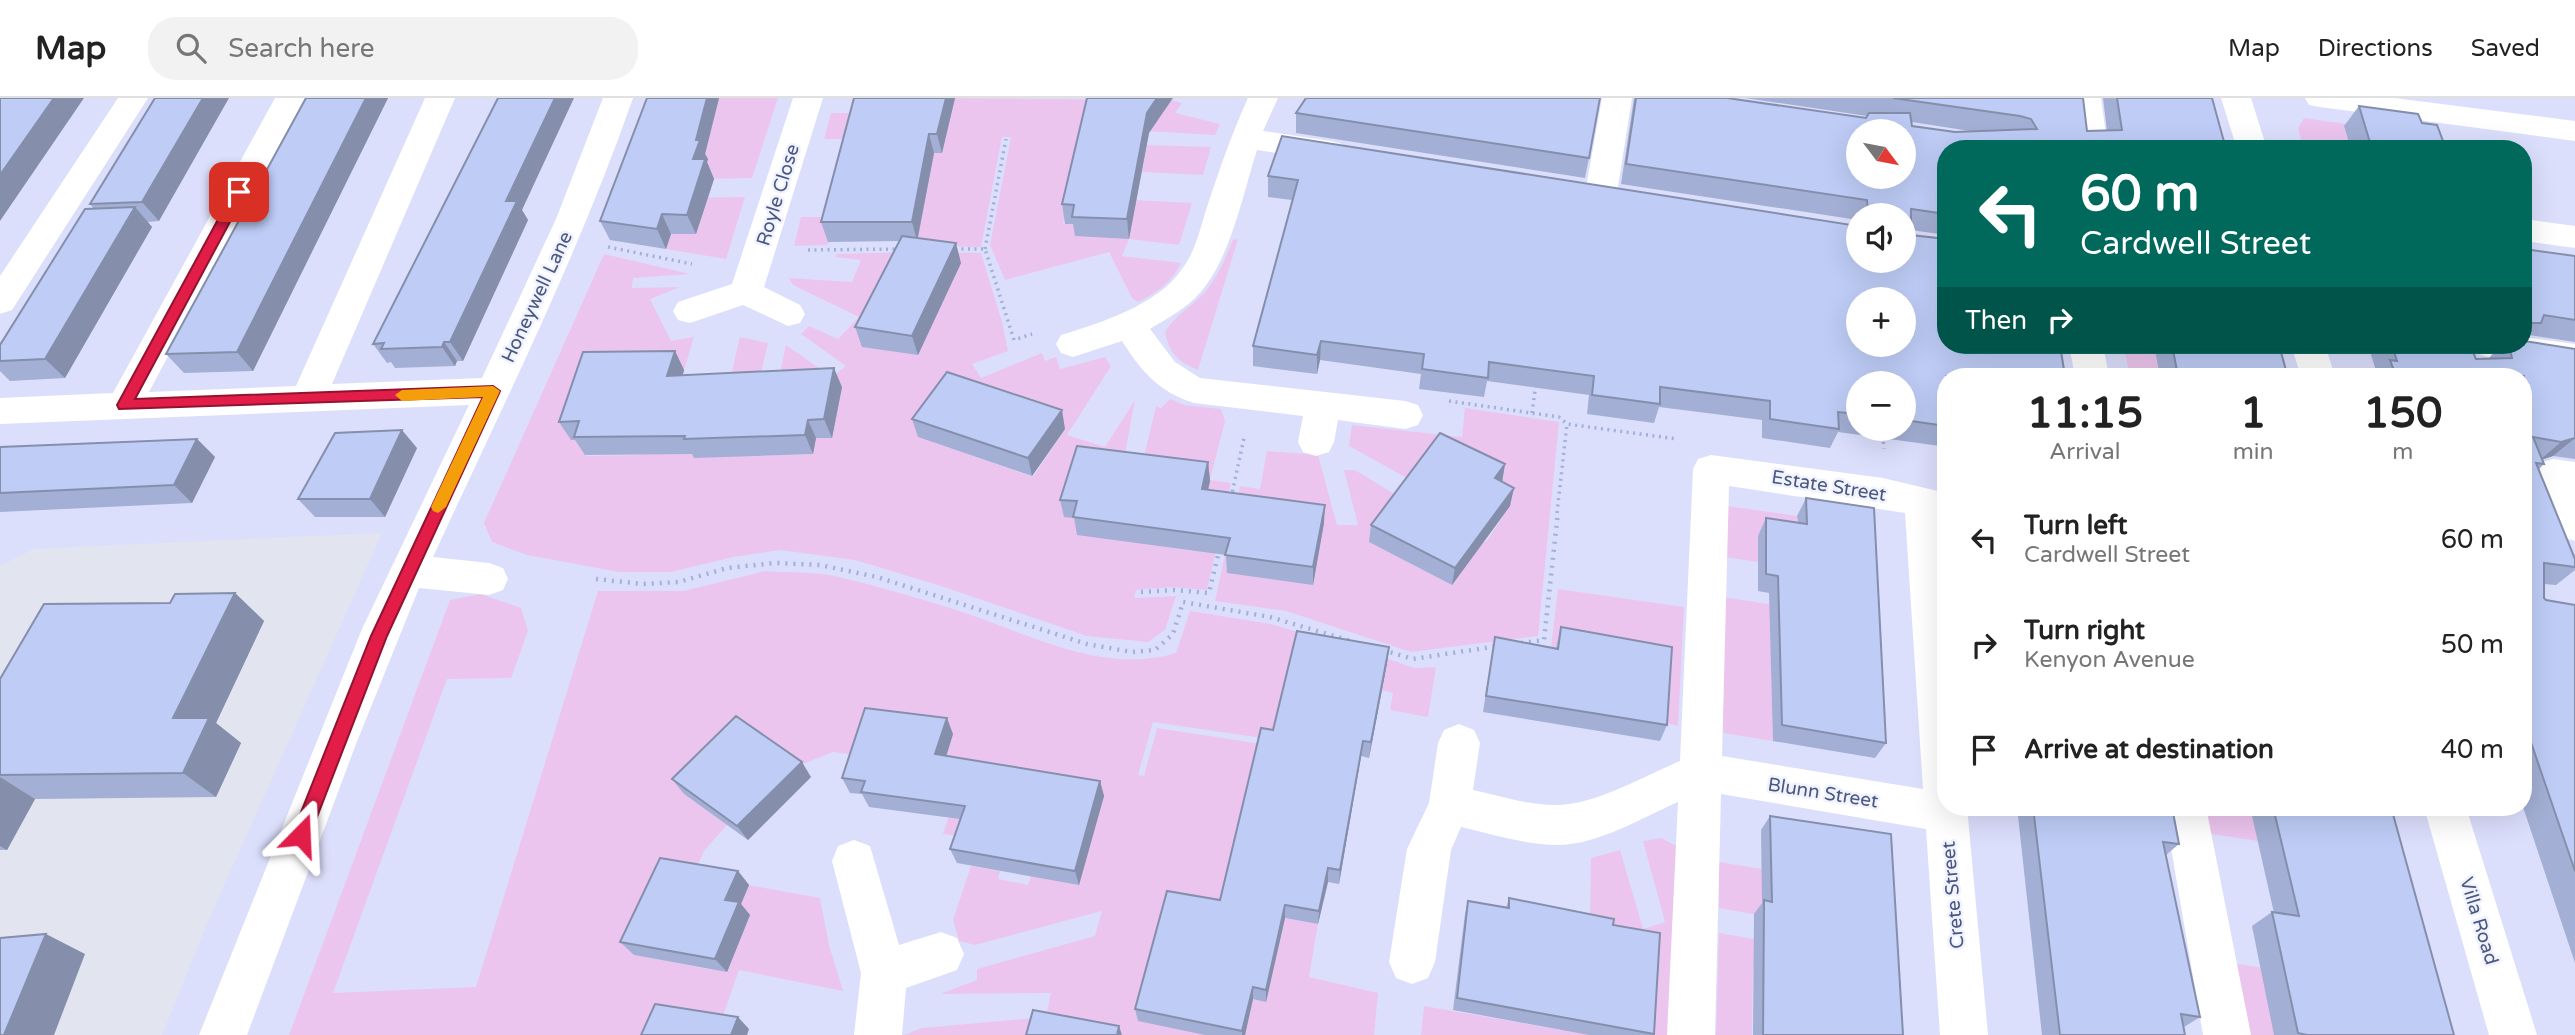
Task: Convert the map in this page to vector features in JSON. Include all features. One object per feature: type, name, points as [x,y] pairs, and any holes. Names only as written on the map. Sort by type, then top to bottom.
[{"type":"street","points":[[0,302],[134,98]]},
{"type":"street","points":[[124,405],[290,98]]},
{"type":"street","points":[[308,400],[440,98]]},
{"type":"street","name":"Honeywell Lane","points":[[223,1035],[379,636],[570,223],[600,152],[618,98]]},
{"type":"street","name":"Royle Close","points":[[746,292],[808,98]]},
{"type":"street","points":[[1073,344],[1130,326],[1181,292],[1195,277],[1208,252],[1245,138],[1263,98]]},
{"type":"street","points":[[1570,188],[1613,195],[1617,98]]},
{"type":"street","points":[[2086,98],[2092,140]]},
{"type":"street","points":[[2236,98],[2249,140]]},
{"type":"street","points":[[2320,98],[2575,131]]},
{"type":"street","points":[[1245,138],[1364,157]]},
{"type":"street","points":[[2532,231],[2575,237]]},
{"type":"street","points":[[690,311],[746,292],[788,314]]},
{"type":"street","points":[[1130,326],[1164,374],[1194,390],[1405,415]]},
{"type":"street","points":[[2524,354],[2575,357]]},
{"type":"street","points":[[0,411],[493,391]]},
{"type":"street","points":[[1316,442],[1323,405]]},
{"type":"street","points":[[2551,468],[2575,526]]},
{"type":"street","name":"Estate Street","points":[[1701,772],[1711,469],[1883,493],[1935,506]]},
{"type":"street","name":"Crete Street","points":[[1935,506],[1924,536],[1937,700]]},
{"type":"street","points":[[408,572],[444,573],[489,579]]},
{"type":"street","points":[[1412,962],[1429,849],[1450,805],[1459,743]]},
{"type":"street","points":[[1450,805],[1532,823],[1559,825],[1588,820],[1701,772],[1691,1035]]},
{"type":"street","name":"Blunn Street","points":[[1701,772],[1937,811]]},
{"type":"street","name":"Crete Street","points":[[1946,816],[1964,1035]]},
{"type":"street","points":[[2187,816],[2227,1035]]},
{"type":"street","name":"Villa Road","points":[[2448,816],[2513,1035]]},
{"type":"street","points":[[854,861],[884,973],[878,1035]]},
{"type":"street","points":[[884,973],[941,954]]},
{"type":"path","points":[[1006,139],[985,249],[1000,287],[1014,340],[1043,331]]},
{"type":"path","points":[[603,246],[698,265]]},
{"type":"path","points":[[798,250],[905,249]]},
{"type":"path","points":[[945,249],[985,249]]},
{"type":"path","points":[[1532,413],[1537,376]]},
{"type":"path","points":[[1445,400],[1559,417],[1567,424],[1681,440]]},
{"type":"path","points":[[1518,644],[1544,640],[1567,424]]},
{"type":"path","points":[[1229,508],[1246,430]]},
{"type":"path","points":[[1142,592],[1174,590],[1209,593],[1220,545]]},
{"type":"path","points":[[596,579],[643,584],[679,582],[727,568],[775,563],[820,565],[877,577],[1087,644],[1132,652],[1155,650],[1172,634],[1183,603],[1270,617],[1361,644]]},
{"type":"path","points":[[1374,648],[1413,659],[1505,646]]},
{"type":"shaded area","points":[[0,98],[2575,98],[2575,1035],[0,1035]]},
{"type":"shaded area","points":[[718,98],[778,98],[752,178],[693,179]]},
{"type":"shaded area","points":[[943,98],[1171,100],[1182,103],[1175,113],[1220,124],[1215,135],[1145,131],[1069,194],[1063,224],[1077,224],[1136,200],[1192,203],[1179,245],[1129,239],[1122,256],[1181,263],[1173,276],[1158,291],[1138,302],[1132,298],[1109,252],[1005,280],[990,245],[1011,137],[1002,137],[981,247],[934,246],[915,241]]},
{"type":"shaded area","points":[[831,113],[861,113],[855,139],[824,139]]},
{"type":"shaded area","points":[[2304,118],[2354,125],[2344,127],[2348,140],[2301,140],[2298,128]]},
{"type":"shaded area","points":[[1147,145],[1211,147],[1203,175],[1142,172]]},
{"type":"shaded area","points":[[745,197],[726,259],[666,249],[684,198]]},
{"type":"shaded area","points":[[801,217],[835,217],[828,245],[794,246]]},
{"type":"shaded area","points":[[1238,239],[1198,370],[1176,356],[1169,346],[1165,332],[1209,287],[1233,240]]},
{"type":"shaded area","points":[[981,253],[1008,351],[972,364],[981,378],[1042,353],[1045,361],[1056,357],[1060,369],[1105,357],[1111,366],[1067,435],[1105,447],[1135,400],[1122,470],[1081,519],[1171,532],[1167,547],[1194,551],[1140,473],[1156,406],[1161,408],[1170,399],[1184,405],[1221,409],[1225,421],[1210,480],[1231,483],[1207,590],[1172,587],[1136,590],[1134,598],[1176,596],[1165,630],[1148,642],[1087,636],[855,560],[780,550],[733,557],[671,572],[619,572],[527,555],[492,542],[484,523],[604,254],[690,274],[633,278],[632,288],[680,287],[650,299],[671,341],[694,337],[684,370],[594,371],[571,440],[590,440],[586,456],[639,455],[645,436],[754,456],[813,454],[816,438],[832,437],[841,388],[727,393],[740,337],[768,343],[759,382],[778,383],[786,345],[832,377],[846,366],[801,334],[809,326],[838,339],[859,317],[793,285],[789,278],[852,282],[861,260],[835,257],[837,254]],"holes":[[[1065,429],[1033,477],[919,437]]]},
{"type":"shaded area","points":[[2126,354],[2180,354],[2190,368],[2128,368]]},
{"type":"shaded area","points":[[1465,408],[1559,422],[1538,636],[1411,652],[1286,611],[1215,601],[1240,486],[1260,489],[1267,451],[1318,455],[1337,525],[1358,525],[1344,470],[1355,470],[1401,498],[1369,542],[1452,585],[1465,531],[1486,542],[1510,506],[1491,496],[1414,482],[1349,446],[1352,425],[1462,437]]},
{"type":"shaded area","points":[[1727,506],[1797,516],[1798,542],[1758,562],[1725,557]]},
{"type":"shaded area","points":[[382,533],[208,921],[162,1035],[0,1035],[0,566],[33,549]]},
{"type":"shaded area","points":[[765,571],[826,574],[864,583],[953,609],[1035,639],[1091,655],[1148,659],[1176,653],[1190,611],[1271,624],[1414,668],[1436,667],[1428,717],[1390,710],[1393,693],[1381,690],[1275,740],[1153,722],[1138,775],[1144,776],[1157,728],[1261,744],[1271,916],[1318,924],[1309,977],[1378,993],[1374,1035],[1245,1035],[1253,999],[1266,1001],[1275,961],[1205,1035],[905,1035],[921,1028],[1046,1017],[1051,993],[940,994],[977,980],[977,969],[1095,936],[1102,911],[975,945],[959,941],[953,920],[971,866],[1000,871],[998,879],[1028,885],[1031,876],[1079,884],[965,837],[943,834],[956,795],[862,756],[833,752],[796,767],[684,794],[727,825],[704,851],[693,875],[634,955],[714,970],[725,944],[737,946],[750,916],[737,913],[749,885],[820,898],[829,945],[843,991],[739,970],[720,1024],[660,1035],[289,1035],[450,600],[481,594],[521,608],[528,631],[511,678],[447,679],[333,993],[476,987],[598,591],[684,591]]},
{"type":"shaded area","points":[[1558,589],[1684,607],[1678,726],[1661,722],[1556,645],[1554,665],[1551,648]]},
{"type":"shaded area","points":[[1724,597],[1798,609],[1771,648],[1773,741],[1723,733]]},
{"type":"shaded area","points":[[2204,816],[2269,816],[2258,841],[2207,833]]},
{"type":"shaded area","points":[[1661,838],[1680,848],[1672,1035],[1647,1035],[1590,924],[1591,858],[1620,850],[1643,929],[1665,922],[1643,841]]},
{"type":"shaded area","points":[[1719,862],[1799,875],[1764,916],[1719,908]]},
{"type":"shaded area","points":[[1719,933],[1800,947],[1801,977],[1753,969],[1752,1035],[1716,1035]]},
{"type":"shaded area","points":[[2231,963],[2278,970],[2291,1035],[2244,1035]]},
{"type":"shaded area","points":[[1424,1006],[1590,1035],[1421,1035]]},
{"type":"building","points":[[0,98],[54,98],[0,175]]},
{"type":"building","points":[[155,98],[203,98],[142,202],[90,204]]},
{"type":"building","points":[[306,98],[366,98],[237,352],[166,354]]},
{"type":"building","points":[[498,98],[555,98],[506,201],[517,201],[450,342],[444,342],[442,347],[381,349],[384,343],[373,344]]},
{"type":"building","points":[[647,98],[707,98],[696,140],[700,140],[693,159],[705,159],[687,215],[662,214],[657,229],[600,221]]},
{"type":"building","points":[[854,98],[946,98],[937,134],[929,134],[912,222],[821,222]]},
{"type":"building","points":[[1087,98],[1157,98],[1147,113],[1127,219],[1072,217],[1074,205],[1062,204]]},
{"type":"building","points":[[1306,98],[1600,98],[1589,158],[1296,113]]},
{"type":"building","points":[[1636,98],[1727,98],[1866,118],[1869,113],[1910,113],[1911,119],[1846,119],[1846,189],[1916,189],[1916,127],[1955,132],[2037,129],[2031,119],[2020,116],[1893,98],[2083,98],[2087,131],[2122,130],[2117,98],[2212,98],[2224,140],[1937,140],[1937,213],[1916,210],[1916,203],[1867,203],[1867,200],[1626,164]]},
{"type":"building","points":[[2359,106],[2418,114],[2422,123],[2437,125],[2443,140],[2369,140]]},
{"type":"building","points":[[1282,136],[1846,224],[1846,273],[1916,273],[1916,236],[1937,238],[1937,354],[2061,354],[2064,368],[1937,368],[1937,425],[1916,422],[1916,371],[1846,371],[1846,413],[1838,412],[1839,429],[1770,419],[1770,401],[1660,387],[1660,404],[1592,395],[1594,376],[1489,362],[1488,378],[1422,369],[1424,354],[1321,341],[1317,355],[1253,346],[1298,180],[1268,176]]},
{"type":"building","points":[[135,207],[45,359],[0,361],[0,345],[85,209]]},
{"type":"building","points":[[902,236],[956,243],[912,336],[855,327]]},
{"type":"building","points":[[2532,250],[2575,256],[2575,320],[2544,315],[2541,323],[2532,323]]},
{"type":"building","points":[[2532,342],[2575,349],[2575,438],[2561,442],[2533,437],[2544,464],[2536,463],[2575,559],[2575,567],[2544,563],[2544,598],[2575,605],[2575,871],[2532,745],[2532,368],[2393,368],[2390,360],[2397,361],[2395,354],[2474,354],[2476,359],[2512,358],[2511,354],[2532,354]]},
{"type":"building","points":[[675,351],[667,376],[834,368],[824,419],[808,420],[805,435],[684,439],[685,436],[574,437],[579,421],[559,422],[583,352]]},
{"type":"building","points":[[2174,354],[2281,354],[2285,368],[2176,368]]},
{"type":"building","points":[[947,372],[1062,410],[1028,458],[912,419]]},
{"type":"building","points":[[402,430],[370,499],[298,499],[335,433]]},
{"type":"building","points":[[1440,433],[1505,464],[1495,478],[1514,488],[1455,568],[1371,525]]},
{"type":"building","points":[[197,439],[174,485],[0,493],[0,447]]},
{"type":"building","points":[[1077,446],[1208,462],[1202,489],[1325,505],[1313,567],[1225,555],[1230,538],[1073,517],[1077,501],[1060,500]]},
{"type":"building","points":[[1806,498],[1874,508],[1886,743],[1782,725],[1778,576],[1766,574],[1766,518],[1807,524]]},
{"type":"building","points":[[235,593],[173,718],[209,718],[183,773],[0,775],[0,679],[44,604],[170,603],[175,594]]},
{"type":"building","points":[[1561,627],[1672,647],[1667,725],[1486,696],[1495,637],[1558,649]]},
{"type":"building","points":[[1297,631],[1389,647],[1371,742],[1363,741],[1340,870],[1328,868],[1319,911],[1285,905],[1266,990],[1253,987],[1242,1031],[1135,1009],[1167,891],[1220,900],[1261,728],[1273,730]]},
{"type":"building","points":[[865,708],[947,718],[935,754],[1100,781],[1075,871],[950,849],[965,806],[861,792],[865,781],[842,778]]},
{"type":"building","points":[[736,716],[802,762],[737,826],[672,779]]},
{"type":"building","points":[[1770,816],[1891,834],[1903,1035],[1763,1035],[1764,900],[1772,902]]},
{"type":"building","points":[[2034,816],[2174,816],[2179,844],[2163,842],[2200,1017],[2181,1014],[2185,1035],[2060,1035]]},
{"type":"building","points":[[2275,816],[2393,816],[2454,1035],[2298,1033],[2272,912],[2299,916]]},
{"type":"building","points":[[660,858],[738,871],[725,900],[739,902],[715,959],[620,942]]},
{"type":"building","points":[[1509,898],[1614,919],[1613,925],[1660,933],[1654,1034],[1457,998],[1468,901],[1509,908]]},
{"type":"building","points":[[46,934],[4,1035],[0,1035],[0,938]]},
{"type":"building","points":[[655,1004],[738,1017],[731,1035],[641,1035]]},
{"type":"building","points":[[1033,1010],[1119,1026],[1117,1035],[1026,1035]]},
{"type":"slow traffic","points":[[402,395],[493,391],[438,507]]},
{"type":"route","points":[[239,192],[124,405],[493,391],[379,636],[301,835]]}]
